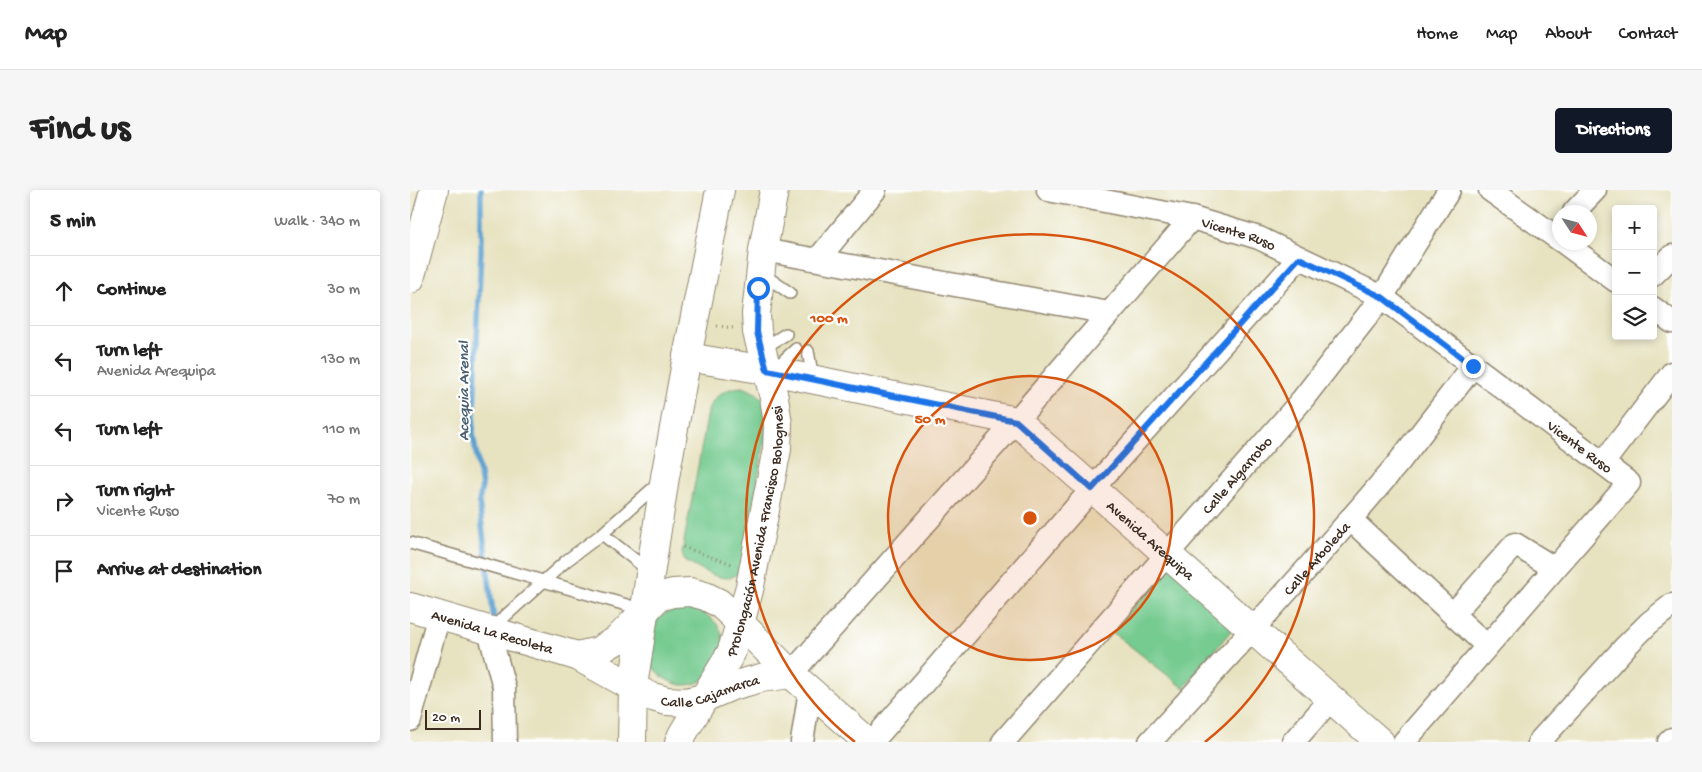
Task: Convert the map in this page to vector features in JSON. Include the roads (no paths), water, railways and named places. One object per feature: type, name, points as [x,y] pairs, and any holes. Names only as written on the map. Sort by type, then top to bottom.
[{"type":"main road","points":[[410,279],[434,190]]},
{"type":"main road","points":[[632,742],[633,686],[650,572],[687,357],[720,190]]},
{"type":"main road","name":"Prolongación Avenida Francisco Bolognesi","points":[[679,742],[731,654],[740,624],[777,449],[778,424],[774,397],[756,314],[762,261],[774,190]]},
{"type":"main road","points":[[687,357],[764,355],[813,379],[1016,421]]},
{"type":"main road","name":"Avenida Arequipa","points":[[1016,421],[1380,742]]},
{"type":"main road","name":"Calle Cajamarca","points":[[644,610],[658,598],[674,593],[690,592],[705,596],[719,603],[800,682],[868,742]]},
{"type":"main road","name":"Avenida La Recoleta","points":[[410,607],[577,656],[633,686]]},
{"type":"main road","points":[[577,656],[598,651],[618,640],[633,625],[644,610]]},
{"type":"main road","name":"Calle Cajamarca","points":[[633,686],[649,696],[667,701],[686,702],[704,698],[732,686],[761,678],[800,682]]},
{"type":"street","points":[[818,260],[875,190]]},
{"type":"street","name":"Vicente Ruso","points":[[1048,190],[1192,218],[1259,238],[1382,297],[1629,483],[1554,568]]},
{"type":"street","name":"Calle Algarrobo","points":[[1003,742],[1302,400],[1382,297],[1449,190]]},
{"type":"street","points":[[1490,190],[1552,232]]},
{"type":"street","points":[[1581,205],[1595,190]]},
{"type":"street","points":[[802,742],[800,682],[1016,421],[1192,218]]},
{"type":"street","points":[[1576,250],[1612,278]]},
{"type":"street","points":[[1657,272],[1672,256]]},
{"type":"street","points":[[872,742],[1092,489],[1299,258]]},
{"type":"street","points":[[762,261],[818,260],[1109,313]]},
{"type":"street","points":[[1657,311],[1672,322]]},
{"type":"street","name":"Calle Arboleda","points":[[1150,742],[1350,519],[1399,461],[1473,366]]},
{"type":"street","points":[[1603,463],[1672,373]]},
{"type":"street","points":[[1350,519],[1487,646]]},
{"type":"street","points":[[1404,742],[1554,568],[1515,544],[1452,614]]},
{"type":"street","points":[[1539,742],[1626,646],[1649,623],[1672,605]]},
{"type":"street","points":[[410,720],[438,615]]},
{"type":"street","points":[[489,631],[504,687],[505,742]]},
{"type":"street","points":[[1293,742],[1331,699]]},
{"type":"street","points":[[1669,742],[1672,739]]},
{"type":"lane","points":[[762,261],[790,293]]},
{"type":"lane","points":[[764,355],[786,334]]},
{"type":"lane","points":[[764,355],[802,350],[813,379]]},
{"type":"lane","points":[[489,631],[566,561],[602,534],[665,478]]},
{"type":"lane","points":[[602,534],[650,572]]},
{"type":"lane","points":[[410,543],[644,610]]},
{"type":"waterway","name":"Acequia Arenal","points":[[481,190],[481,250],[473,435],[482,486],[479,502],[494,620]]}]
